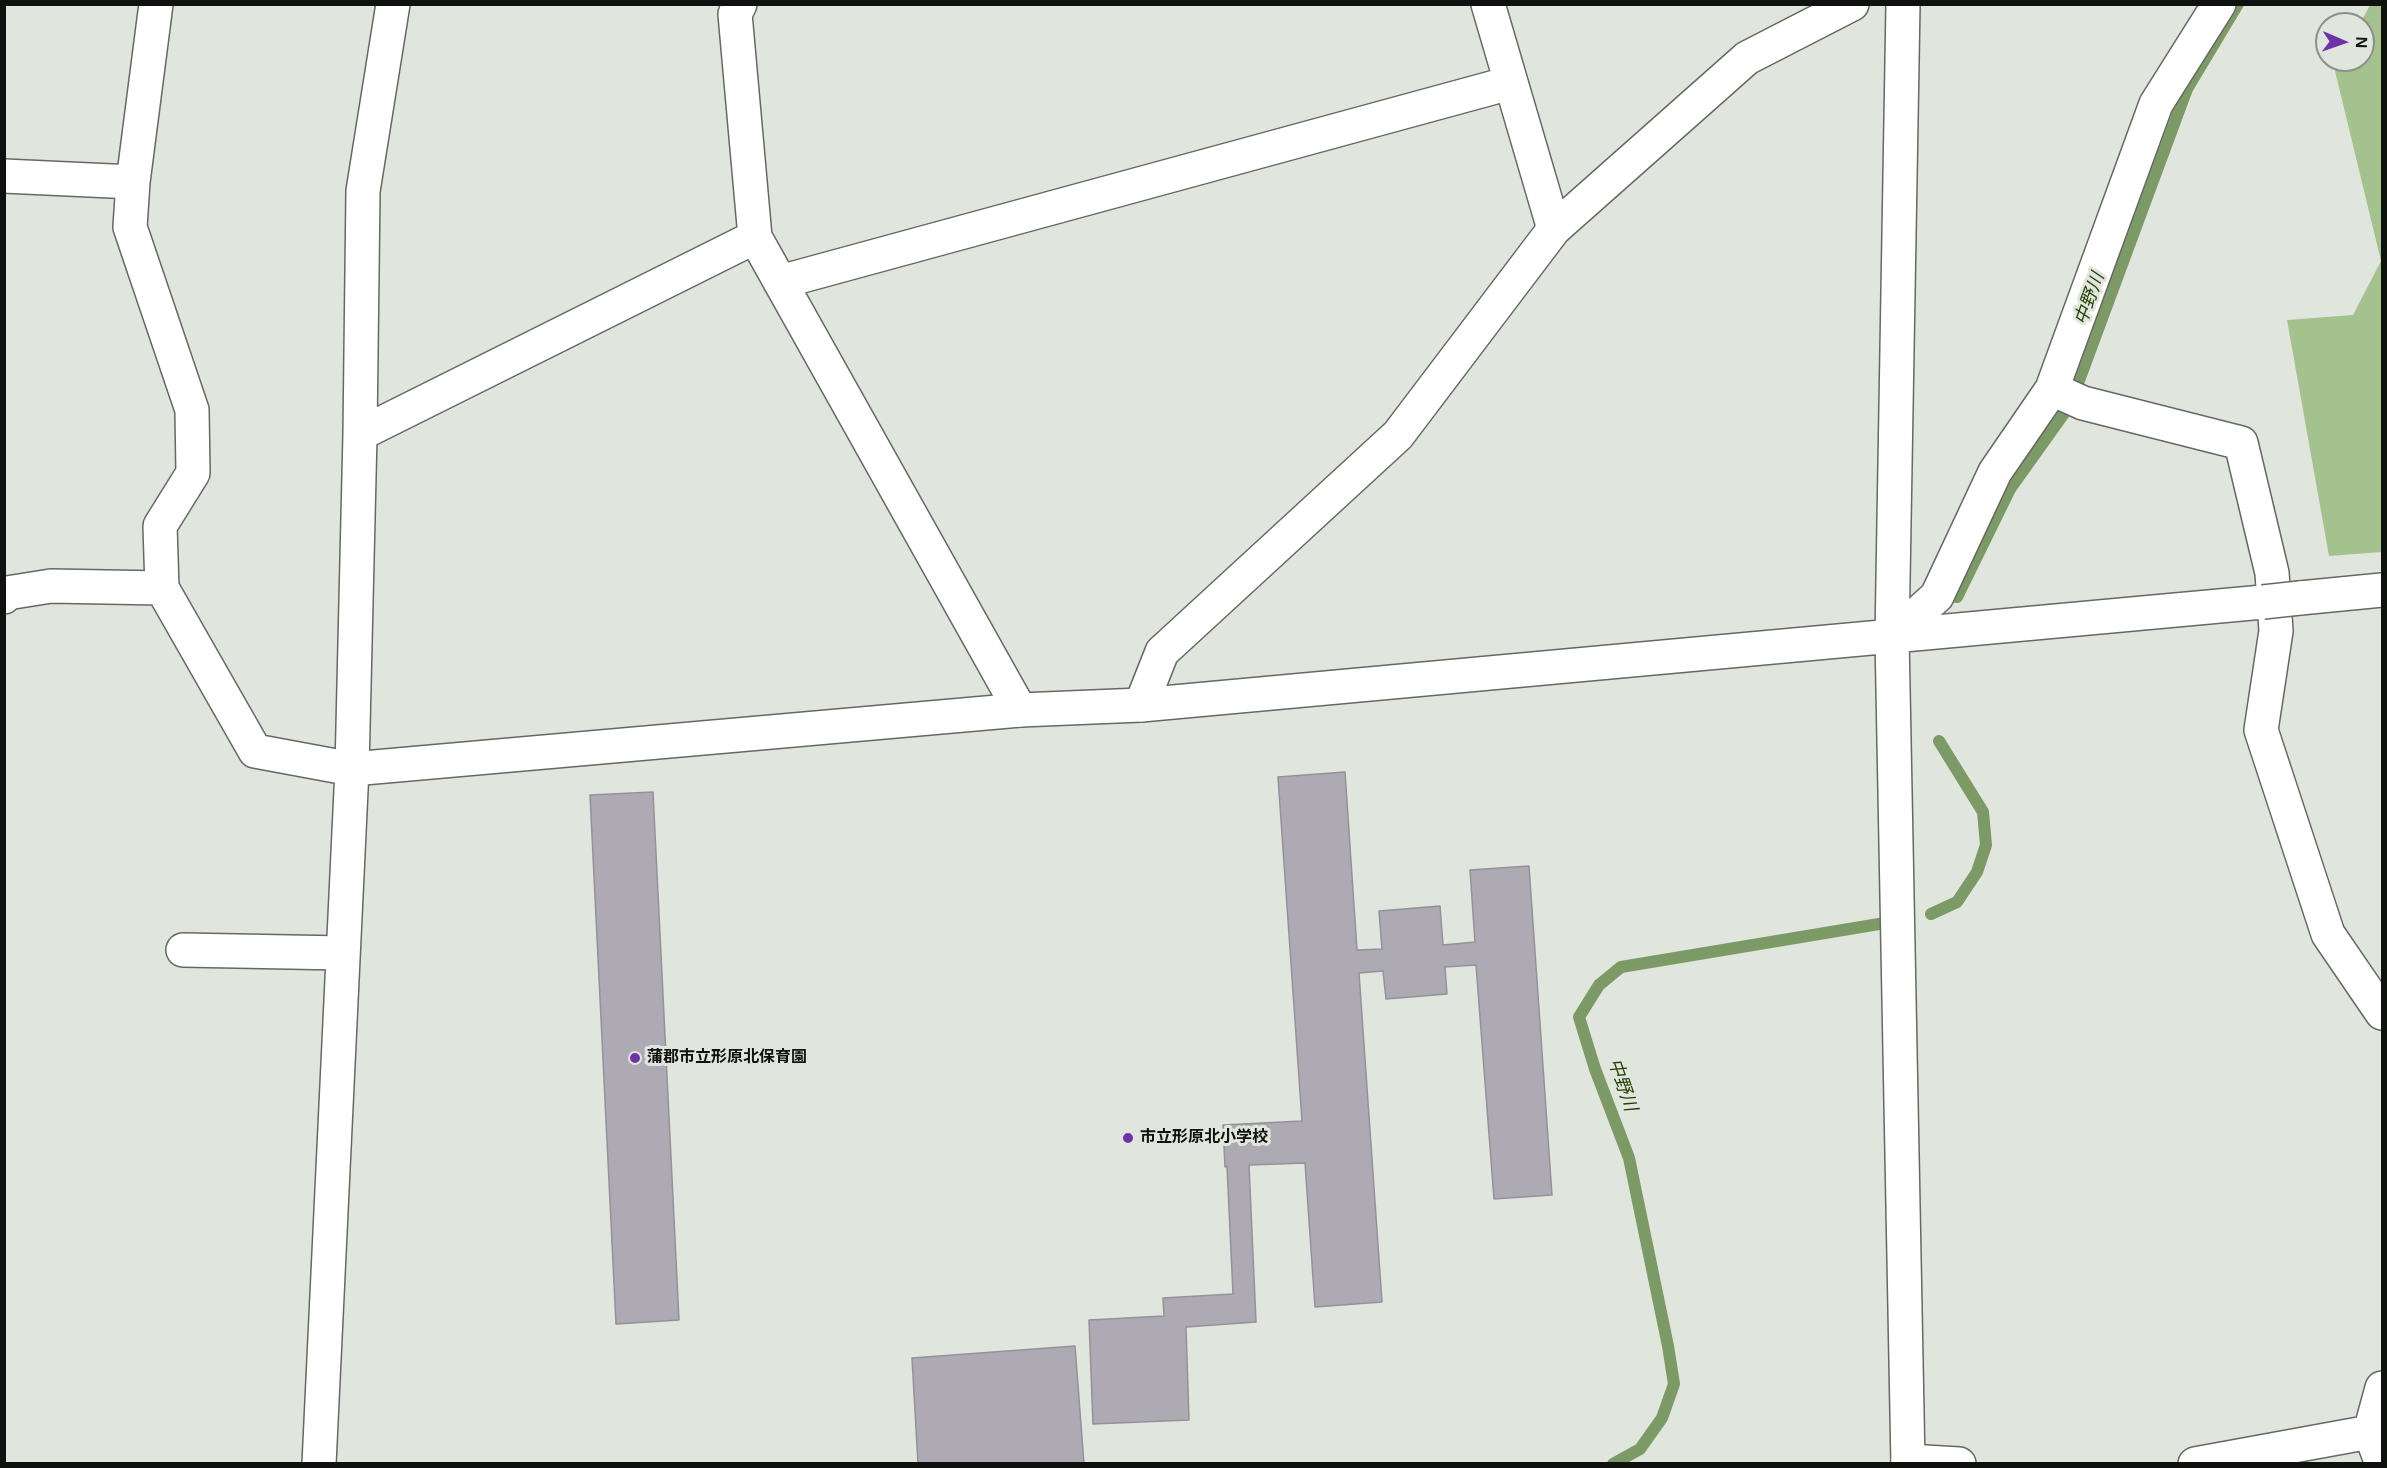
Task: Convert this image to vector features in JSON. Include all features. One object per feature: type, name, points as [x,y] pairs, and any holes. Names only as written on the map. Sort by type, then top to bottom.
[{"type":"street","points":[[156,4],[133,183],[130,227],[192,410],[193,472],[160,526],[162,588],[255,751],[352,769],[1020,710],[1141,705],[2382,590]]},
{"type":"street","points":[[319,1464],[352,769],[363,190],[393,4]]},
{"type":"street","points":[[740,4],[735,15],[755,237],[1020,710]]},
{"type":"street","points":[[1488,4],[1554,230]]},
{"type":"street","points":[[1141,705],[1162,652],[1398,435],[1554,230],[1747,58],[1852,4]]},
{"type":"street","points":[[1903,4],[1892,637],[1908,1462],[1959,1464]]},
{"type":"street","points":[[1892,637],[1937,596],[1995,472],[2064,394],[2156,104],[2219,4]]},
{"type":"street","points":[[780,282],[1510,83]]},
{"type":"street","points":[[4,176],[133,183]]},
{"type":"street","points":[[360,434],[755,237]]},
{"type":"street","points":[[2064,394],[2241,443],[2272,573],[2276,631],[2261,730],[2328,934],[2382,1013]]},
{"type":"street","points":[[4,597],[7,593],[51,586],[162,588]]},
{"type":"street","points":[[183,950],[343,953]]},
{"type":"street","points":[[2382,1388],[2370,1432],[2382,1464]]},
{"type":"street","points":[[2195,1464],[2370,1432]]},
{"type":"green space","points":[[2370,5],[2382,5],[2382,552],[2329,556],[2287,320],[2353,315],[2381,261],[2335,72],[2375,72],[2375,12],[2366,12]]},
{"type":"building","points":[[1345,772],[1357,950],[1382,949],[1379,911],[1440,906],[1443,945],[1475,942],[1470,870],[1529,866],[1552,1195],[1494,1199],[1476,965],[1445,967],[1447,994],[1386,999],[1383,971],[1359,973],[1382,1302],[1315,1307],[1305,1163],[1249,1165],[1256,1322],[1186,1327],[1189,1420],[1093,1424],[1089,1320],[1164,1316],[1163,1298],[1233,1294],[1223,1125],[1302,1121],[1278,777]]},
{"type":"building","name":"蒲郡市立形原北保育園","points":[[653,792],[679,1320],[616,1324],[590,795]]},
{"type":"building","points":[[1075,1346],[1084,1464],[918,1464],[912,1358]]},
{"type":"waterway","name":"中野川","points":[[1957,597],[2010,489],[2070,405],[2187,89],[2238,4]]},
{"type":"waterway","name":"中野川","points":[[1931,914],[1957,902],[1977,872],[1986,845],[1983,812],[1939,741]]},
{"type":"waterway","name":"中野川","points":[[1613,1464],[1640,1449],[1662,1418],[1674,1384],[1629,1158],[1595,1069],[1579,1017],[1599,985],[1621,967],[1879,924]]},
{"type":"place","name":"蒲郡市立形原北保育園","points":[[635,1058]]},
{"type":"place","name":"市立形原北小学校","points":[[1128,1138]]}]
